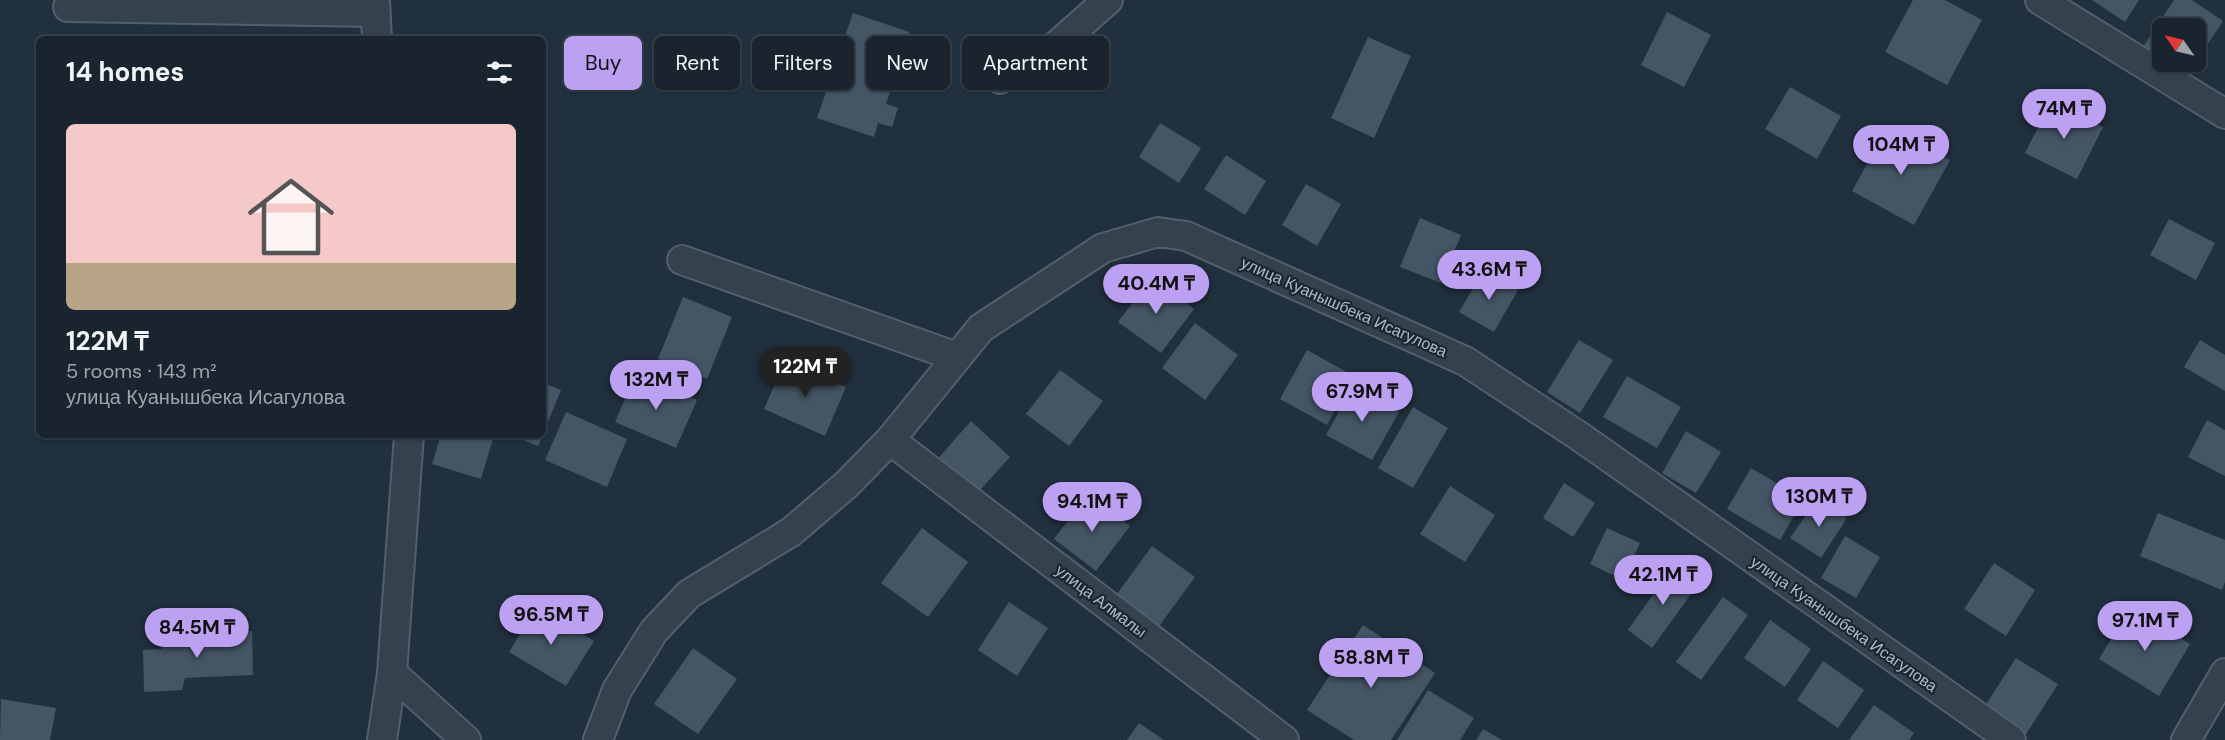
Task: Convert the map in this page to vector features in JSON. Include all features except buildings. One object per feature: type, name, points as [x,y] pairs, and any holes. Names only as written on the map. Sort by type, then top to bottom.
[{"type":"street","points":[[1067,36],[1108,0]]},
{"type":"street","points":[[2040,0],[2225,114]]},
{"type":"street","points":[[68,7],[376,17]]},
{"type":"street","name":"улица Куанышбека Исагулова","points":[[598,740],[617,690],[654,631],[689,594],[791,532],[846,486],[890,440],[981,328],[1103,248],[1158,232],[1186,236],[1465,361],[1579,435],[1755,562],[2011,740]]},
{"type":"street","points":[[682,260],[957,357]]},
{"type":"street","points":[[382,740],[392,673],[409,438]]},
{"type":"street","name":"улица Алмалы","points":[[890,440],[1284,740]]},
{"type":"street","points":[[392,673],[466,740]]},
{"type":"street","points":[[2186,740],[2225,673]]}]
